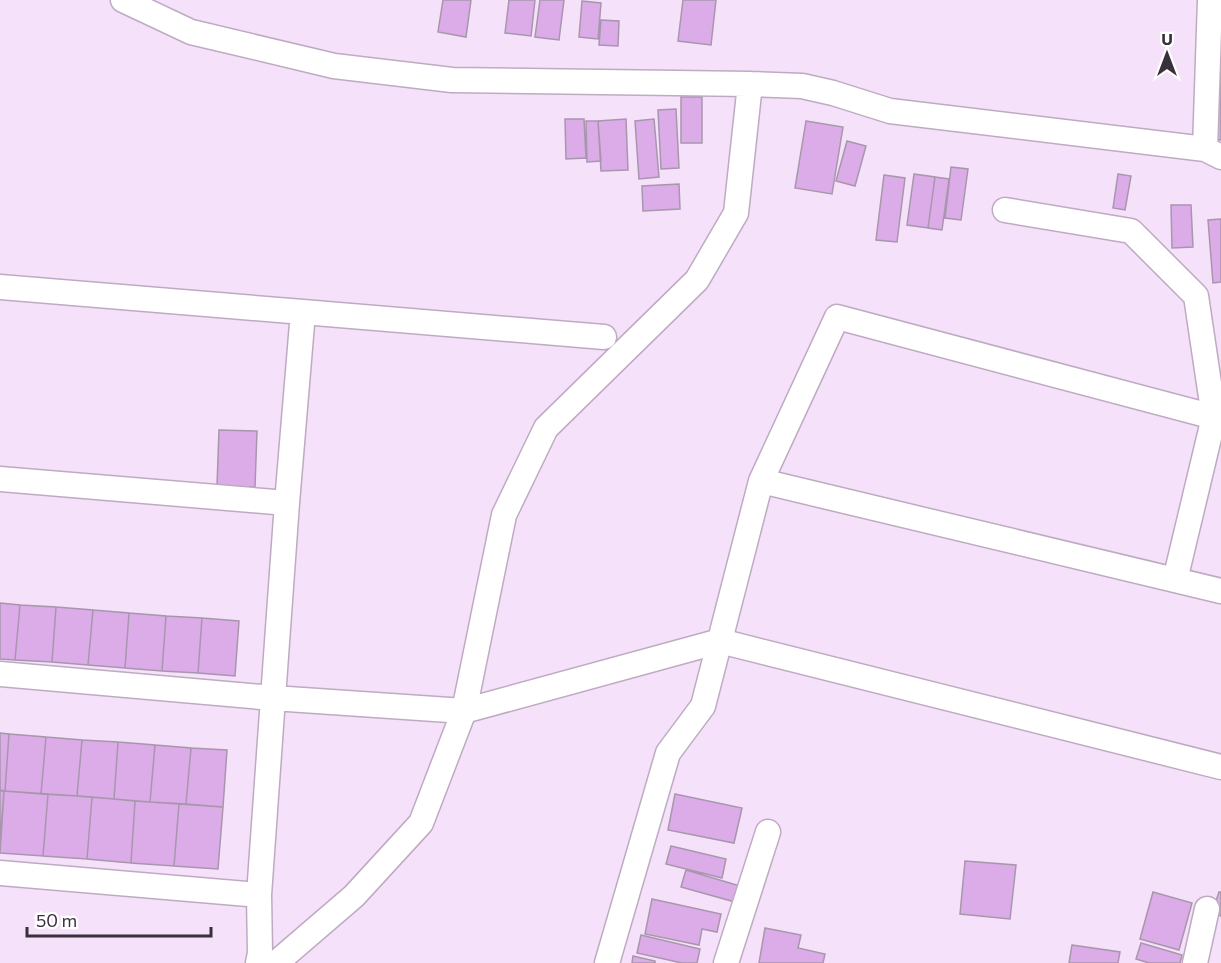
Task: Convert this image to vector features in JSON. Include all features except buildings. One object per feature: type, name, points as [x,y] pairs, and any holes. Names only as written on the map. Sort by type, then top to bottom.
[{"type":"street","points":[[123,0],[191,32],[334,66],[452,80],[802,86],[890,111],[1213,153],[1210,0]]},
{"type":"street","points":[[276,963],[354,896],[421,823],[464,711],[504,515],[546,428],[697,280],[736,213],[750,84]]},
{"type":"street","points":[[1005,210],[1131,231],[1196,296],[1215,383],[1218,418],[1174,580]]},
{"type":"street","points":[[0,287],[604,337]]},
{"type":"street","points":[[258,963],[260,953],[259,895],[303,312]]},
{"type":"street","points":[[608,963],[668,753],[703,706],[761,481],[837,317],[1218,418]]},
{"type":"street","points":[[0,479],[287,503]]},
{"type":"street","points":[[761,481],[1221,591]]},
{"type":"street","points":[[0,674],[273,698],[464,711],[720,641],[1221,767]]},
{"type":"street","points":[[726,963],[768,832]]},
{"type":"street","points":[[0,873],[259,895]]},
{"type":"street","points":[[1196,963],[1207,909]]}]
